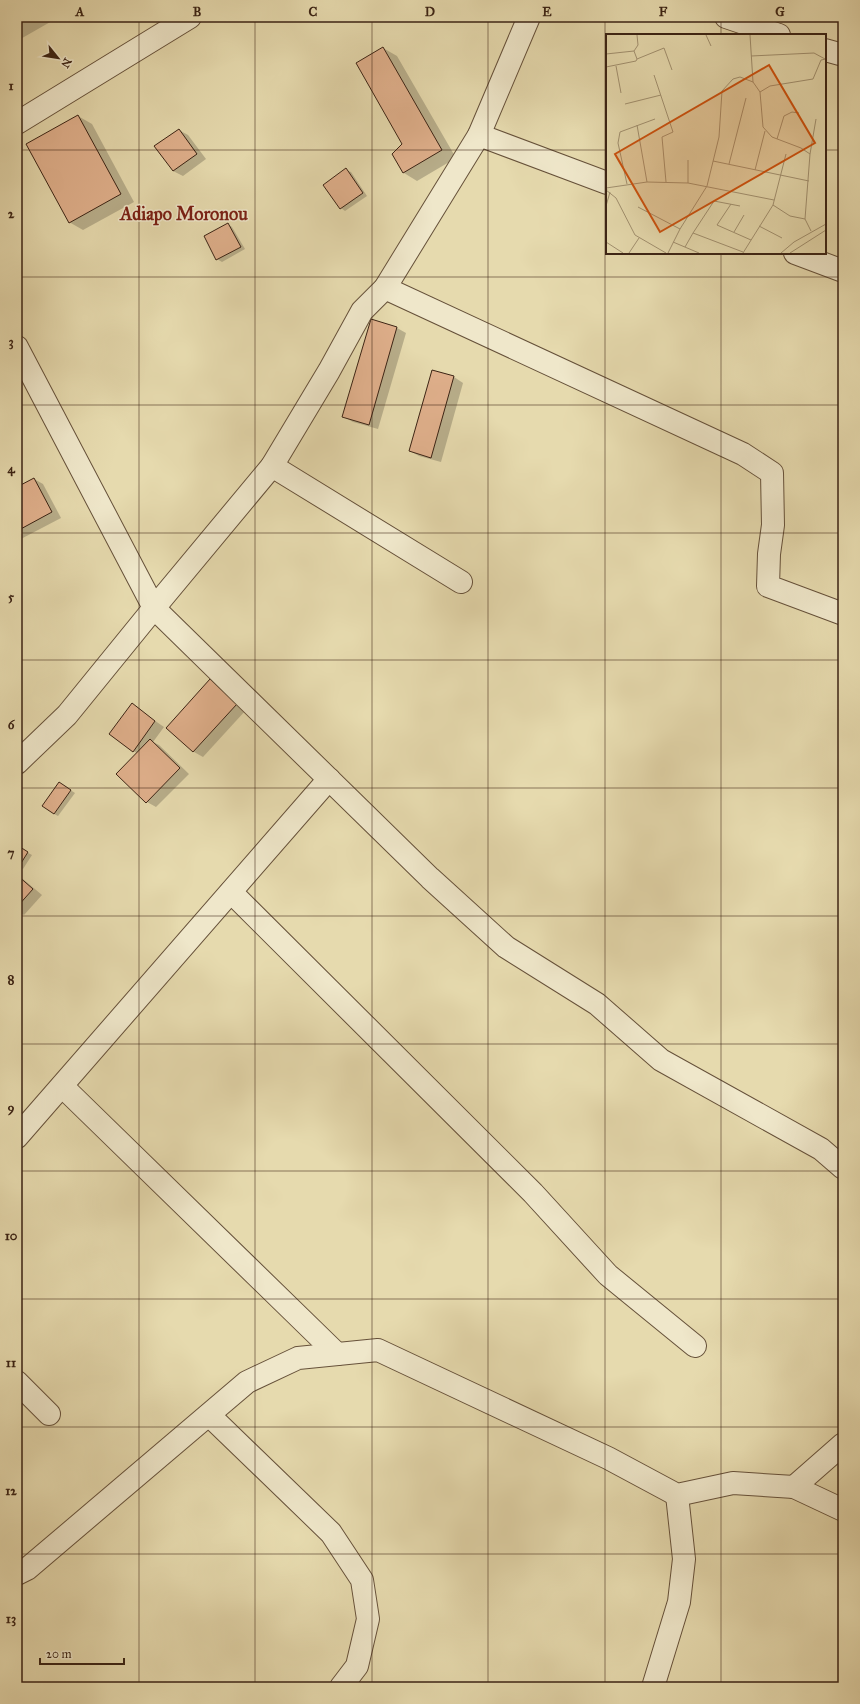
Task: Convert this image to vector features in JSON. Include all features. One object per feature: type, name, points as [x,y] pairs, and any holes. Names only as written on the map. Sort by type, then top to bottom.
[{"type":"street","points":[[17,123],[190,17]]},
{"type":"street","points":[[17,763],[67,715],[272,466],[329,371],[362,311],[385,288],[479,134],[529,17]]},
{"type":"street","points":[[726,17],[776,34]]},
{"type":"street","points":[[826,50],[843,55]]},
{"type":"street","points":[[479,134],[606,182]]},
{"type":"street","points":[[798,254],[843,271]]},
{"type":"street","points":[[385,288],[743,454],[772,473],[773,525],[769,554],[768,586],[843,614]]},
{"type":"street","points":[[17,347],[154,608],[430,878],[506,947],[597,1004],[661,1060],[821,1149],[843,1168]]},
{"type":"street","points":[[272,466],[461,582]]},
{"type":"street","points":[[17,1137],[329,779]]},
{"type":"street","points":[[231,892],[527,1188],[608,1275],[695,1346]]},
{"type":"street","points":[[62,1086],[337,1354]]},
{"type":"street","points":[[17,1574],[27,1569],[246,1382],[298,1358],[378,1350],[608,1458],[677,1495],[733,1483],[794,1487],[843,1510]]},
{"type":"street","points":[[17,1382],[50,1414]]},
{"type":"street","points":[[209,1415],[332,1533],[362,1580],[368,1619],[357,1666],[341,1687]]},
{"type":"street","points":[[794,1487],[843,1444]]},
{"type":"street","points":[[653,1687],[679,1602],[684,1559],[677,1495]]},
{"type":"building","points":[[17,17],[31,17],[17,25]]},
{"type":"building","points":[[383,47],[442,150],[403,173],[392,154],[402,144],[356,63]]},
{"type":"building","points":[[78,115],[121,194],[69,223],[26,144]]},
{"type":"building","points":[[179,129],[197,154],[173,171],[154,146]]},
{"type":"building","points":[[346,168],[363,193],[340,209],[323,185]]},
{"type":"building","points":[[228,223],[241,247],[216,260],[204,236]]},
{"type":"building","points":[[371,319],[397,327],[369,425],[342,417]]},
{"type":"building","points":[[432,370],[454,376],[431,458],[409,451]]},
{"type":"building","points":[[34,478],[52,512],[17,531],[17,487]]},
{"type":"building","points":[[210,679],[237,704],[193,752],[166,728]]},
{"type":"building","points":[[132,703],[155,721],[133,752],[109,734]]},
{"type":"building","points":[[150,739],[180,768],[146,803],[116,774]]},
{"type":"building","points":[[59,782],[71,790],[54,814],[42,806]]},
{"type":"building","points":[[17,845],[28,852],[18,868],[17,867]]},
{"type":"building","points":[[17,875],[33,889],[17,907]]},
{"type":"district","name":"Adiapo Moronou","points":[[184,214]]}]
